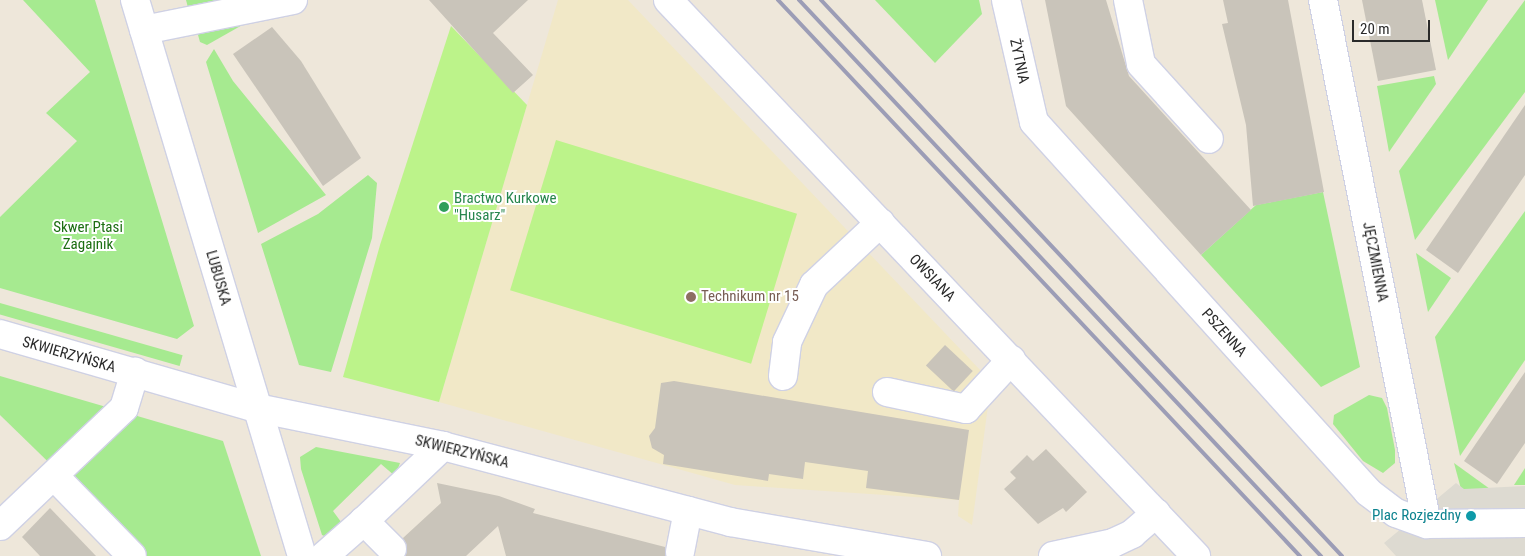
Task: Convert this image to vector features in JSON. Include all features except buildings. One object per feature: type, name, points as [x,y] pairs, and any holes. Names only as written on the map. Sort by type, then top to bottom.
[{"type":"street","name":"LUBUSKA","points":[[135,0],[302,556]]},
{"type":"street","points":[[144,30],[294,0]]},
{"type":"street","name":"OWSIANA","points":[[668,0],[1196,556]]},
{"type":"street","name":"ŻYTNIA","points":[[1006,0],[1034,122]]},
{"type":"street","points":[[1128,0],[1141,64],[1209,139]]},
{"type":"street","name":"JĘCZMIENNA","points":[[1322,0],[1428,524]]},
{"type":"street","name":"PSZENNA","points":[[1034,122],[1368,492],[1396,513],[1428,524]]},
{"type":"street","points":[[783,376],[787,342],[814,285],[880,223]]},
{"type":"street","name":"SKWIERZYŃSKA","points":[[0,334],[257,408],[443,446],[748,526],[927,556]]},
{"type":"street","points":[[887,392],[966,409],[1011,360]]},
{"type":"street","points":[[0,526],[55,477],[124,408],[136,372]]},
{"type":"street","points":[[324,556],[443,446]]},
{"type":"street","points":[[55,477],[132,556]]},
{"type":"street","points":[[680,552],[688,510]]},
{"type":"street","points":[[1053,556],[1122,539],[1156,512]]},
{"type":"street","points":[[364,520],[392,549]]},
{"type":"street","points":[[1428,524],[1525,522]]},
{"type":"shaded area","name":"Technikum nr 15","points":[[558,0],[628,0],[1001,392],[988,406],[972,525],[958,516],[959,500],[735,485],[439,402]]},
{"type":"shaded area","name":"Plac Rozjezdny","points":[[1456,483],[1464,489],[1525,486],[1525,556],[1396,556],[1384,543]]},
{"type":"green space","name":"Skwer Ptasi Zagajnik","points":[[23,0],[95,0],[194,326],[177,339],[0,288],[0,217],[77,141],[46,113],[90,72]]},
{"type":"green space","points":[[186,0],[245,0],[190,15]]},
{"type":"green space","points":[[875,0],[979,0],[982,14],[935,63]]},
{"type":"green space","points":[[1435,0],[1488,0],[1448,60]]},
{"type":"green space","points":[[1525,0],[1525,92],[1415,240],[1399,171]]},
{"type":"green space","points":[[258,16],[207,45],[200,42],[196,28]]},
{"type":"green space","name":"Bractwo Kurkowe \"Husarz\"","points":[[451,26],[527,105],[439,402],[343,377],[380,245]]},
{"type":"green space","points":[[214,49],[233,81],[326,195],[258,233],[206,62]]},
{"type":"green space","points":[[1434,76],[1436,84],[1389,152],[1377,86]]},
{"type":"green space","points":[[556,140],[797,214],[751,364],[510,290]]},
{"type":"green space","points":[[368,175],[377,183],[372,238],[331,372],[299,365],[261,244],[318,214]]},
{"type":"green space","points":[[1323,192],[1360,367],[1321,387],[1201,255],[1256,205]]},
{"type":"green space","points":[[1525,211],[1525,360],[1460,456],[1435,337]]},
{"type":"green space","points":[[1416,253],[1451,278],[1428,312]]},
{"type":"green space","points":[[0,303],[183,355],[180,366],[0,314]]},
{"type":"green space","points":[[0,376],[223,441],[261,556],[145,556],[0,415]]},
{"type":"green space","points":[[1369,395],[1382,398],[1387,408],[1395,450],[1395,463],[1383,473],[1363,461],[1333,424],[1334,415]]},
{"type":"green space","points":[[316,447],[400,463],[395,476],[381,464],[333,511],[344,526],[327,537],[322,535],[301,469],[300,457]]},
{"type":"green space","points":[[1454,463],[1490,489],[1461,489]]},
{"type":"green space","points":[[1525,468],[1525,485],[1514,485]]},
{"type":"railway","points":[[778,0],[1300,556]]},
{"type":"railway","points":[[799,0],[1321,556]]},
{"type":"railway","points":[[821,0],[1342,556]]},
{"type":"place","name":"Bractwo Kurkowe \"Husarz\"","points":[[444,207]]},
{"type":"place","name":"Technikum nr 15","points":[[691,297]]},
{"type":"place","name":"Plac Rozjezdny","points":[[1471,516]]}]
